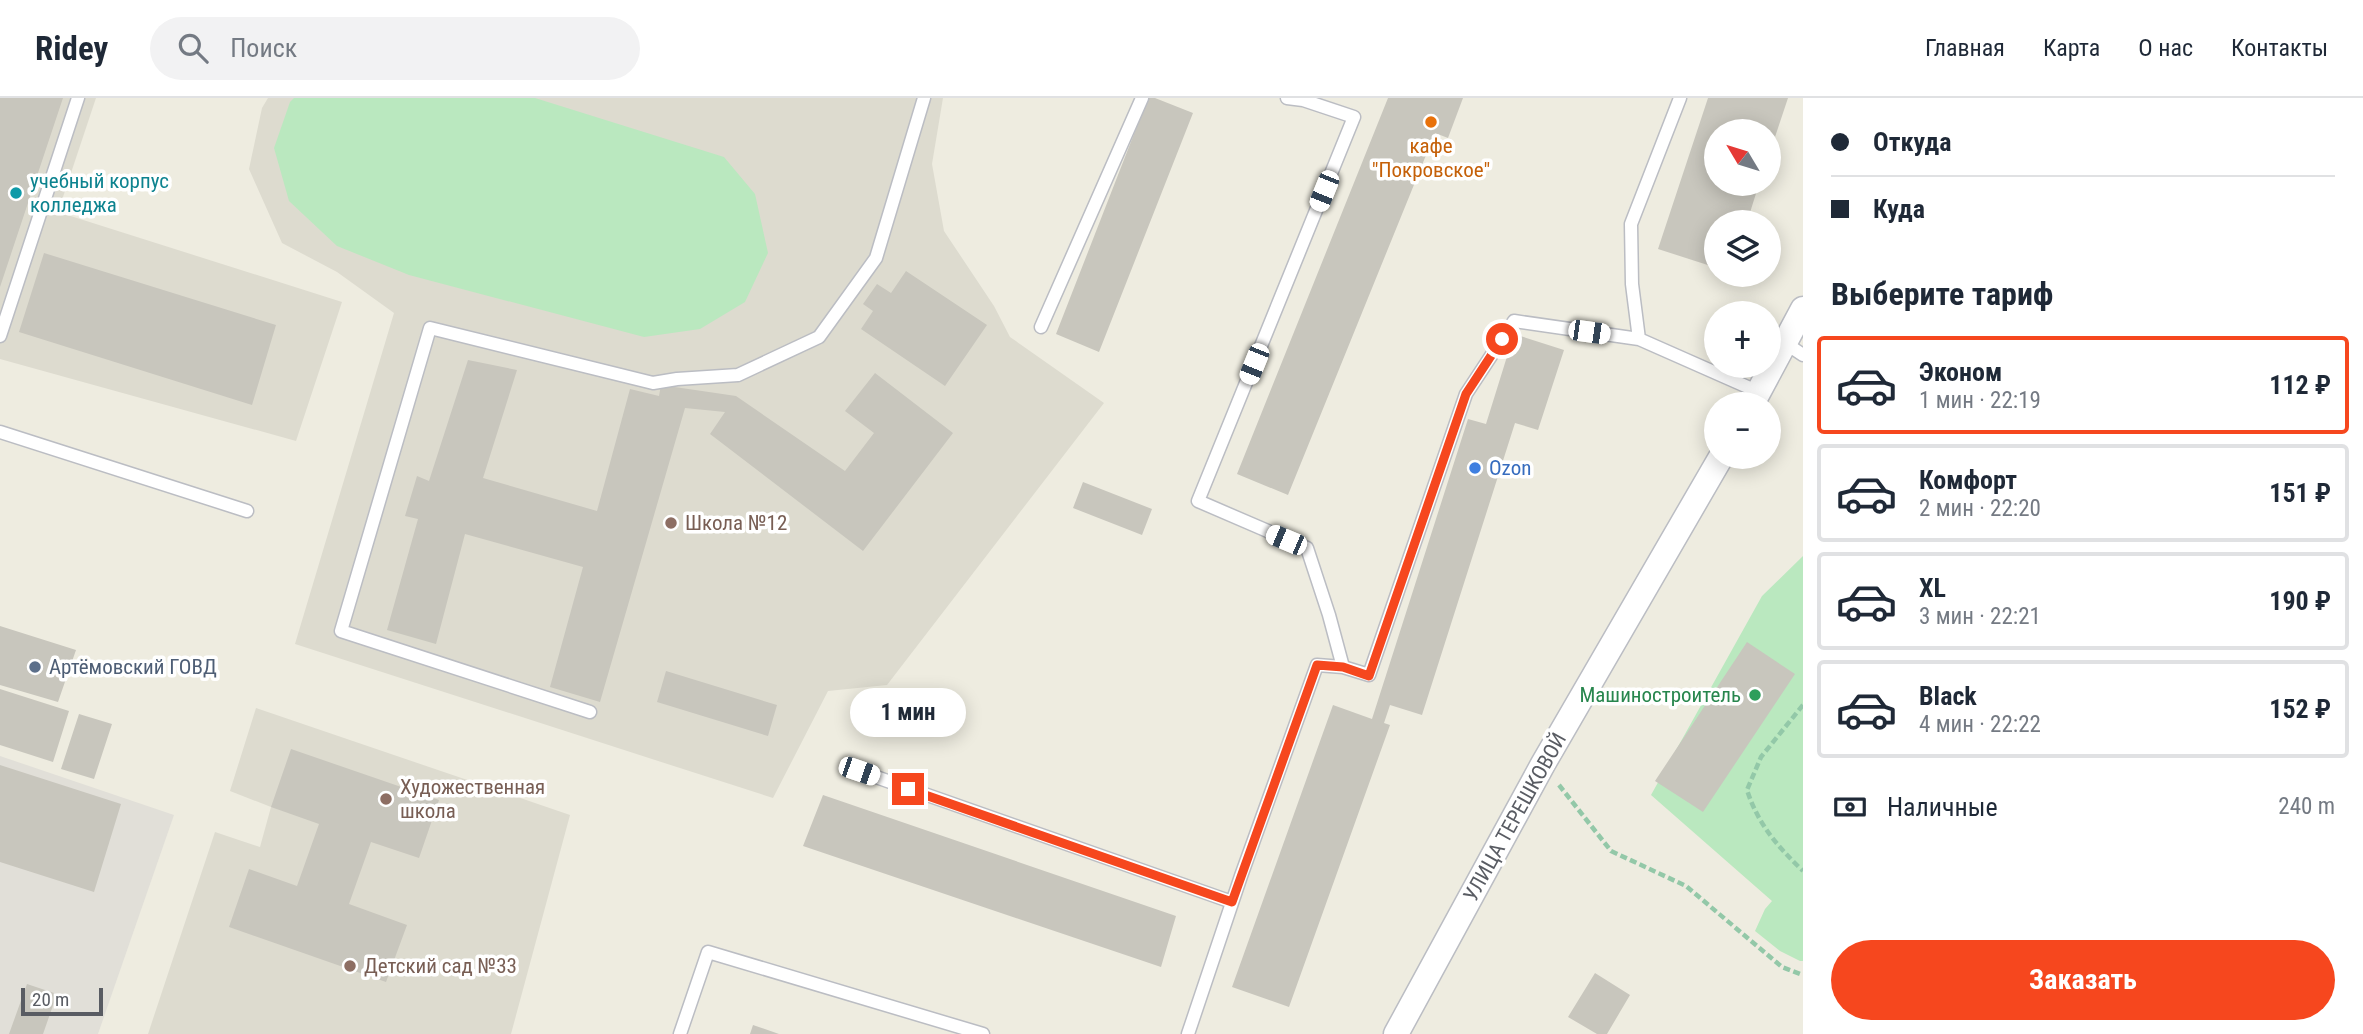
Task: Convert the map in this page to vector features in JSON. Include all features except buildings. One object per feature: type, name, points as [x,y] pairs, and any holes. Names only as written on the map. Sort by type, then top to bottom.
[{"type":"street","points":[[1760,392],[1794,349],[1803,309]]},
{"type":"street","name":"УЛИЦА ТЕРЕШКОВОЙ","points":[[1396,1034],[1542,764],[1714,469]]},
{"type":"lane","points":[[0,336],[78,98]]},
{"type":"lane","points":[[590,712],[341,631],[430,328],[653,383],[738,375],[819,337],[876,258],[924,98]]},
{"type":"lane","points":[[1041,327],[1142,98]]},
{"type":"lane","points":[[1287,98],[1303,100],[1354,117],[1198,501],[1307,548],[1343,667]]},
{"type":"lane","points":[[1639,339],[1632,284],[1631,224],[1680,98]]},
{"type":"lane","points":[[1188,1034],[1317,665],[1343,667],[1369,676],[1466,394],[1514,321],[1639,339],[1743,392]]},
{"type":"lane","points":[[0,432],[247,512]]},
{"type":"lane","points":[[859,771],[1232,902]]},
{"type":"lane","points":[[680,1034],[708,952],[984,1034]]},
{"type":"path","points":[[1803,705],[1761,757],[1747,790],[1754,813],[1783,852],[1803,871]]},
{"type":"path","points":[[1542,764],[1611,851],[1686,886],[1782,967],[1803,975]]},
{"type":"shaded area","points":[[0,98],[96,98],[58,212],[342,302],[296,441],[0,359]]},
{"type":"shaded area","name":"Школа №12","points":[[268,98],[943,98],[932,164],[944,231],[994,306],[1010,337],[1104,403],[887,685],[828,691],[773,798],[295,644],[394,313],[337,272],[282,243],[249,169],[262,108]]},
{"type":"shaded area","name":"Детский сад №33","points":[[256,708],[570,815],[511,1034],[148,1034],[215,832],[260,847],[271,807],[230,791]]},
{"type":"shaded area","points":[[0,756],[174,815],[98,1034],[0,1034]]},
{"type":"green space","points":[[294,98],[535,98],[724,157],[755,194],[768,253],[745,302],[700,329],[644,337],[409,275],[337,246],[289,201],[274,148],[290,102]]},
{"type":"green space","name":"Машиностроитель","points":[[1803,556],[1803,961],[1800,961],[1780,951],[1755,931],[1765,909],[1772,901],[1651,795],[1762,596]]},
{"type":"place","name":"кафе \"Покровское\"","points":[[1431,122]]},
{"type":"place","name":"учебный корпус колледжа","points":[[16,193]]},
{"type":"place","name":"Ozon","points":[[1475,468]]},
{"type":"place","name":"Школа №12","points":[[671,523]]},
{"type":"place","name":"Артёмовский ГОВД","points":[[35,667]]},
{"type":"place","name":"Машиностроитель","points":[[1755,695]]},
{"type":"place","name":"Художественная школа","points":[[386,799]]},
{"type":"place","name":"Детский сад №33","points":[[350,966]]},
{"type":"route","points":[[908,789],[1232,902],[1317,665],[1343,667],[1369,676],[1466,394],[1502,339]]}]
